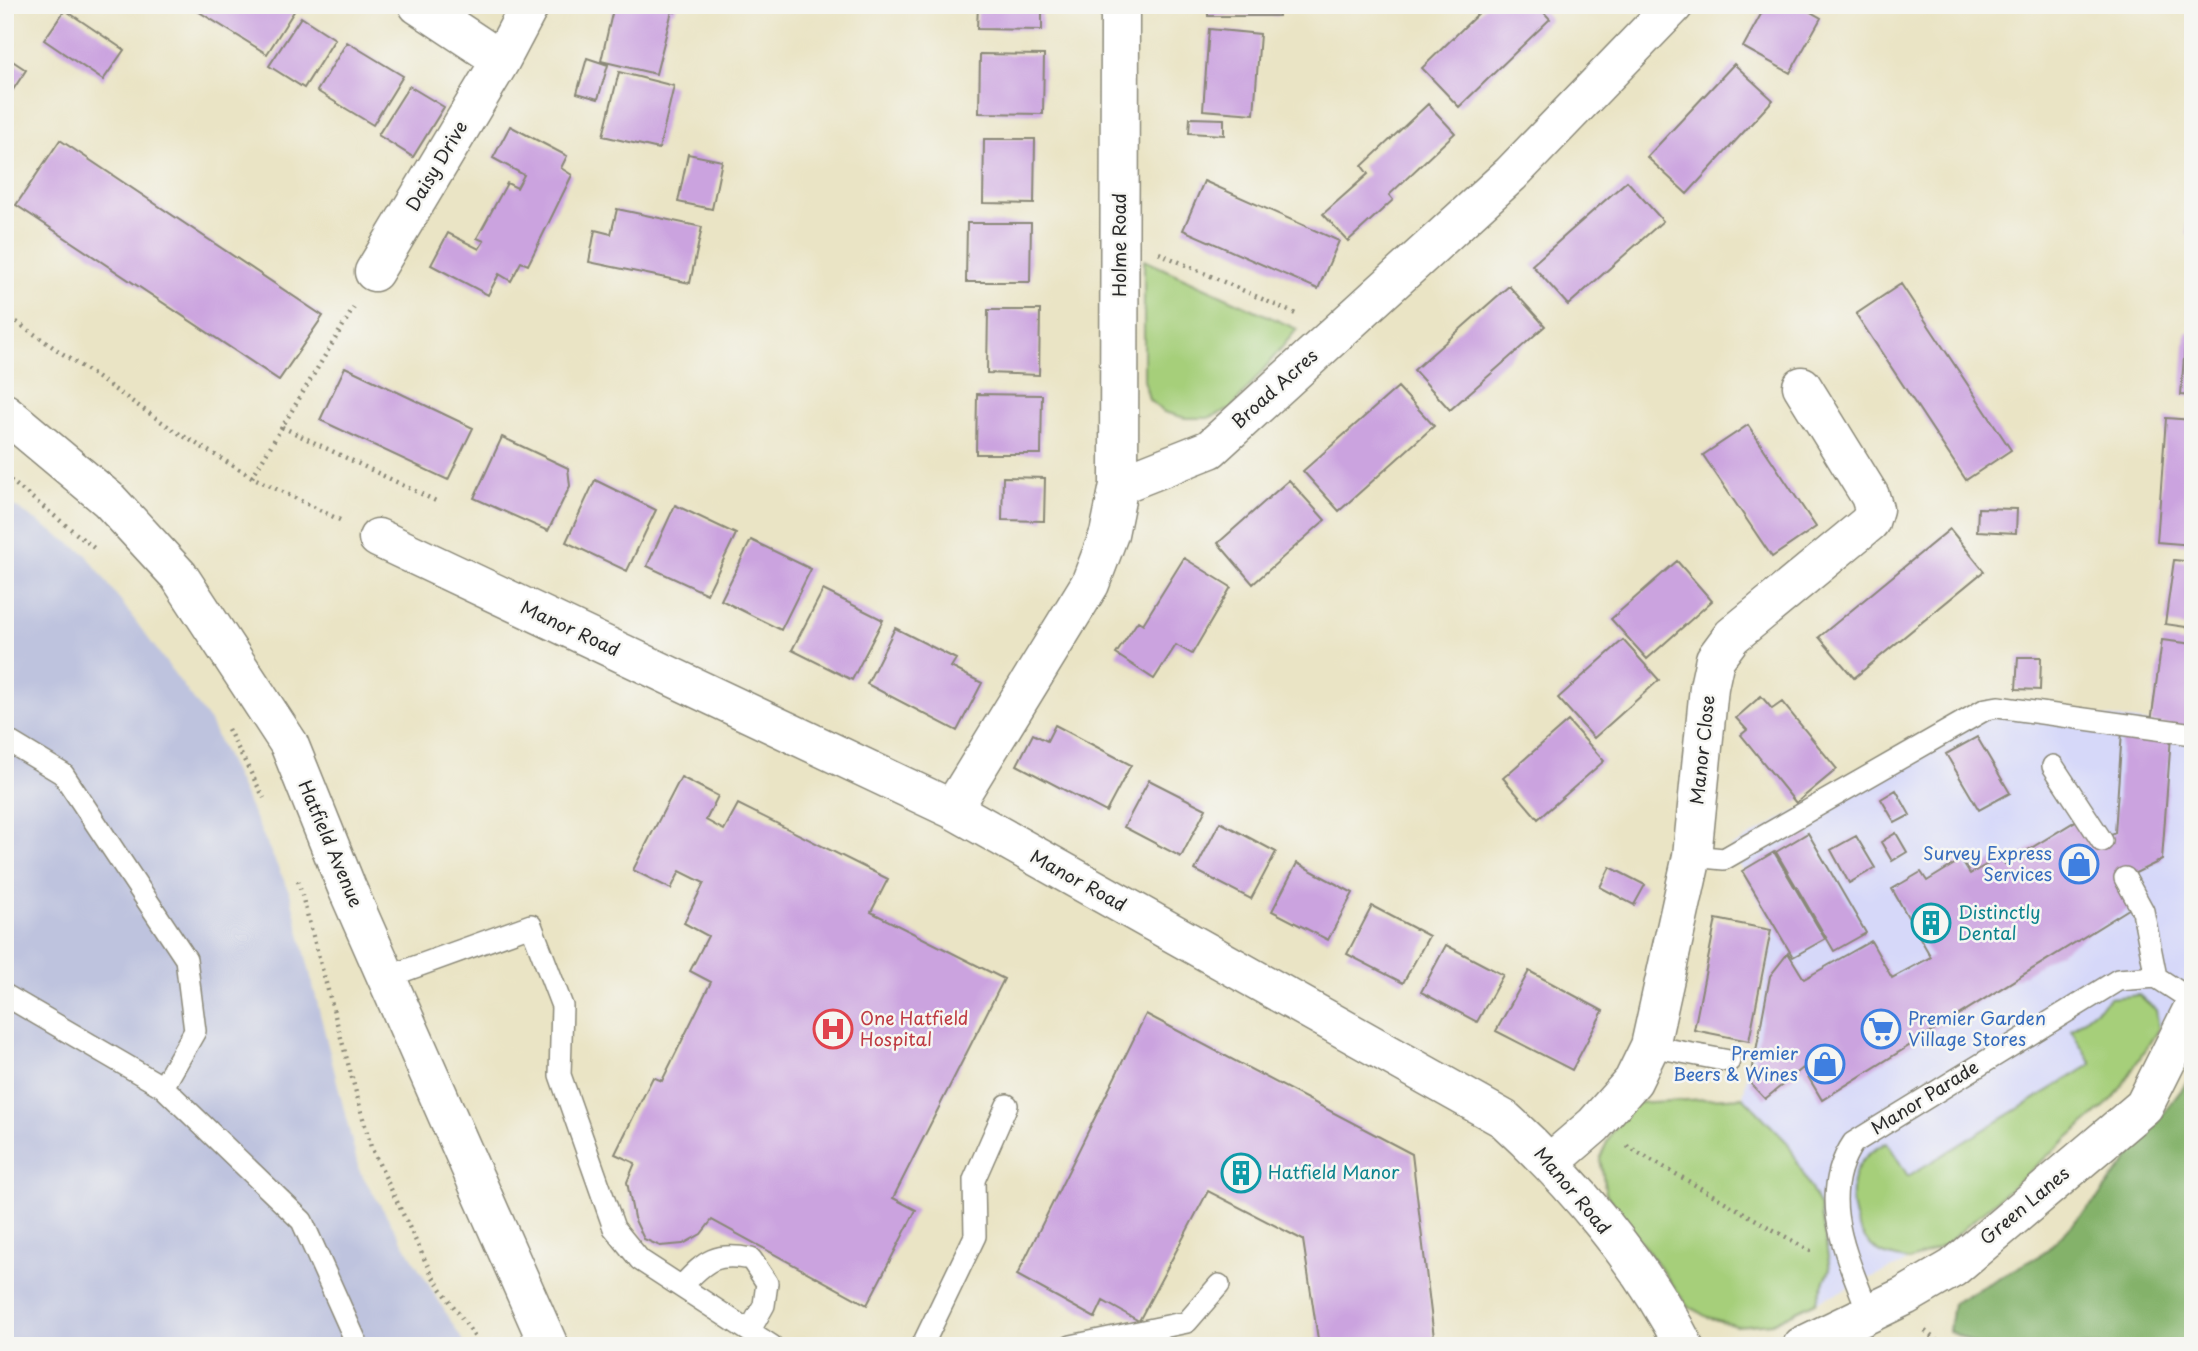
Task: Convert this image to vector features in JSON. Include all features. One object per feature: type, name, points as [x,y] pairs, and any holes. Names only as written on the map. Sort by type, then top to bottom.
[{"type":"street","points":[[418,5],[501,60]]},
{"type":"street","name":"Daisy Drive","points":[[374,272],[501,60],[530,5]]},
{"type":"street","name":"Holme Road","points":[[1119,485],[1120,5]]},
{"type":"street","name":"Broad Acres","points":[[1119,485],[1210,449],[1511,174],[1674,5]]},
{"type":"street","name":"Manor Close","points":[[1551,1161],[1594,1125],[1633,1081],[1650,1046],[1692,856],[1709,687],[1715,659],[1732,636],[1870,522],[1874,509],[1870,496],[1802,386]]},
{"type":"street","name":"Hatfield Avenue","points":[[5,413],[109,500],[179,576],[289,744],[347,888],[549,1346]]},
{"type":"street","points":[[952,809],[1090,584],[1109,534],[1119,485]]},
{"type":"street","name":"Manor Road","points":[[378,538],[952,809],[1504,1119],[1551,1161],[1628,1259],[1684,1346]]},
{"type":"street","name":"Green Lanes","points":[[1802,1346],[1869,1314],[1953,1268],[2144,1105],[2193,1008]]},
{"type":"lane","points":[[1692,856],[1724,859],[1986,709],[1998,707],[2193,734]]},
{"type":"lane","points":[[5,739],[63,774],[186,959],[195,1031],[163,1087]]},
{"type":"lane","points":[[2053,766],[2102,841]]},
{"type":"lane","points":[[2125,878],[2143,911],[2156,977],[2193,1001]]},
{"type":"lane","points":[[387,977],[531,925],[562,1006],[560,1075],[614,1228],[640,1261],[772,1346]]},
{"type":"lane","name":"Manor Parade","points":[[1869,1314],[1845,1249],[1836,1210],[1835,1187],[1839,1164],[1853,1143],[2118,980],[2156,977]]},
{"type":"lane","points":[[5,995],[163,1087],[302,1221],[358,1346]]},
{"type":"lane","points":[[1650,1046],[1729,1061]]},
{"type":"lane","points":[[922,1346],[975,1236],[974,1180],[1007,1105]]},
{"type":"lane","points":[[682,1286],[700,1266],[725,1254],[751,1259],[767,1283],[764,1305],[750,1330]]},
{"type":"lane","points":[[1071,1346],[1187,1322],[1219,1285]]},
{"type":"path","points":[[1120,235],[1337,333]]},
{"type":"path","points":[[252,477],[374,272]]},
{"type":"path","points":[[5,314],[175,431],[252,477],[378,538]]},
{"type":"path","points":[[282,427],[438,502]]},
{"type":"path","points":[[5,476],[102,556]]},
{"type":"path","points":[[227,727],[268,806]]},
{"type":"path","points":[[297,880],[371,1147],[433,1277],[481,1346]]},
{"type":"path","points":[[1594,1125],[1654,1164],[1818,1255],[1845,1249]]},
{"type":"shaded area","points":[[5,500],[86,554],[210,722],[290,893],[359,1170],[466,1346],[5,1346]]},
{"type":"shaded area","points":[[1991,701],[2193,729],[2193,976],[2114,1098],[1945,1245],[1816,1302],[1830,1269],[1788,1143],[1743,1097],[1774,929],[1730,848]]},
{"type":"green space","points":[[1144,260],[1297,329],[1231,409],[1208,418],[1185,418],[1164,412],[1149,400],[1144,380]]},
{"type":"green space","points":[[2139,995],[2156,1010],[2159,1028],[2114,1098],[1945,1245],[1909,1261],[1883,1254],[1873,1247],[1859,1228],[1852,1203],[1854,1178],[1860,1163],[1867,1156],[1887,1142],[1908,1176],[2092,1064],[2071,1030],[2110,998]]},
{"type":"green space","points":[[2193,1075],[2193,1346],[1979,1346],[1949,1331],[1953,1303],[2044,1253],[2098,1198]]},
{"type":"green space","points":[[1743,1097],[1788,1143],[1820,1207],[1830,1269],[1816,1302],[1772,1323],[1737,1326],[1707,1317],[1687,1305],[1606,1194],[1600,1158],[1611,1133],[1634,1103]]},
{"type":"building","points":[[188,5],[298,5],[267,54]]},
{"type":"building","points":[[614,5],[677,5],[675,12],[672,11],[656,74],[601,61]]},
{"type":"building","points":[[978,5],[1042,5],[1042,30],[977,29]]},
{"type":"building","points":[[1208,5],[1279,5],[1279,16],[1208,16]]},
{"type":"building","points":[[1487,5],[1537,5],[1550,19],[1459,107],[1422,68]]},
{"type":"building","points":[[1766,5],[1798,5],[1821,18],[1790,73],[1743,47]]},
{"type":"building","points":[[2190,5],[2193,5],[2193,117],[2189,117]]},
{"type":"building","points":[[65,10],[124,50],[103,80],[44,40]]},
{"type":"building","points":[[301,17],[335,39],[304,88],[269,66]]},
{"type":"building","points":[[1209,29],[1260,34],[1254,114],[1203,110]]},
{"type":"building","points":[[347,42],[403,76],[373,125],[317,91]]},
{"type":"building","points":[[980,54],[1044,55],[1043,114],[979,113]]},
{"type":"building","points":[[5,56],[26,70],[5,102]]},
{"type":"building","points":[[587,58],[608,65],[598,99],[577,93]]},
{"type":"building","points":[[1734,64],[1773,100],[1687,194],[1647,157]]},
{"type":"building","points":[[619,72],[674,86],[659,149],[603,136]]},
{"type":"building","points":[[409,86],[444,107],[413,157],[378,135]]},
{"type":"building","points":[[1428,104],[1455,133],[1389,195],[1393,200],[1348,241],[1323,214],[1368,174],[1362,166]]},
{"type":"building","points":[[1190,118],[1224,119],[1224,135],[1189,133]]},
{"type":"building","points":[[510,126],[567,156],[561,168],[572,175],[528,265],[521,262],[511,281],[499,274],[488,295],[431,265],[448,233],[479,249],[484,241],[477,238],[507,183],[517,188],[524,175],[493,158]]},
{"type":"building","points":[[984,139],[1035,139],[1034,204],[983,203]]},
{"type":"building","points":[[60,140],[323,316],[279,380],[16,205]]},
{"type":"building","points":[[2189,142],[2193,142],[2193,234],[2187,234]]},
{"type":"building","points":[[688,154],[722,161],[712,209],[678,202]]},
{"type":"building","points":[[1204,181],[1339,241],[1318,289],[1183,230]]},
{"type":"building","points":[[1627,181],[1663,221],[1568,305],[1532,265]]},
{"type":"building","points":[[617,209],[702,227],[690,283],[589,262],[595,230],[611,234]]},
{"type":"building","points":[[967,223],[1031,223],[1030,282],[966,282]]},
{"type":"building","points":[[2193,265],[2193,314],[2187,313]]},
{"type":"building","points":[[1901,284],[2011,450],[1966,480],[1856,314]]},
{"type":"building","points":[[1509,286],[1545,326],[1450,410],[1414,370]]},
{"type":"building","points":[[988,310],[1040,310],[1039,375],[987,373]]},
{"type":"building","points":[[2186,332],[2193,333],[2193,396],[2181,395]]},
{"type":"building","points":[[345,367],[473,428],[448,480],[320,420]]},
{"type":"building","points":[[1398,387],[1434,426],[1339,511],[1303,471]]},
{"type":"building","points":[[977,394],[1042,395],[1041,454],[976,454]]},
{"type":"building","points":[[2166,418],[2193,420],[2193,545],[2157,542]]},
{"type":"building","points":[[1748,425],[1816,527],[1772,557],[1703,455]]},
{"type":"building","points":[[502,437],[568,468],[570,486],[548,531],[474,498]]},
{"type":"building","points":[[1003,477],[1045,478],[1044,521],[1002,520]]},
{"type":"building","points":[[595,480],[656,510],[627,571],[566,542]]},
{"type":"building","points":[[1289,480],[1325,520],[1253,584],[1218,543]]},
{"type":"building","points":[[675,505],[736,534],[707,594],[647,566]]},
{"type":"building","points":[[1978,508],[2017,509],[2016,533],[1977,531]]},
{"type":"building","points":[[1950,529],[1984,571],[1854,678],[1819,637]]},
{"type":"building","points":[[751,540],[811,569],[781,630],[721,600]]},
{"type":"building","points":[[1184,558],[1231,587],[1192,654],[1176,645],[1154,679],[1116,654],[1138,621],[1143,624]]},
{"type":"building","points":[[2174,560],[2193,562],[2193,628],[2165,624]]},
{"type":"building","points":[[1677,561],[1712,601],[1647,659],[1611,619]]},
{"type":"building","points":[[823,590],[883,620],[852,680],[792,650]]},
{"type":"building","points":[[895,628],[956,659],[951,667],[982,683],[957,731],[867,684]]},
{"type":"building","points":[[1623,640],[1659,680],[1594,738],[1558,698]]},
{"type":"building","points":[[2162,640],[2193,644],[2193,728],[2151,722]]},
{"type":"building","points":[[2018,657],[2041,657],[2040,690],[2016,689]]},
{"type":"building","points":[[1761,696],[1772,709],[1782,702],[1837,769],[1796,803],[1741,735],[1747,730],[1736,718]]},
{"type":"building","points":[[1568,721],[1604,761],[1538,819],[1503,778]]},
{"type":"building","points":[[1055,725],[1131,765],[1106,812],[1017,765],[1033,734],[1047,741]]},
{"type":"building","points":[[2122,731],[2171,736],[2162,860],[2117,882],[2132,907],[1822,1100],[1803,1068],[1765,1099],[1750,1083],[1770,976],[1788,953],[1804,979],[1871,941],[1892,978],[1931,957],[1892,889],[1921,872],[1927,881],[1961,860],[1970,874],[2000,857],[2005,864],[2079,819],[2094,845],[2115,833]]},
{"type":"building","points":[[1977,737],[2010,793],[1979,810],[1946,754]]},
{"type":"building","name":"One Hatfield Hospital","points":[[681,777],[718,796],[706,820],[724,830],[738,804],[888,879],[871,912],[1004,979],[893,1198],[916,1210],[867,1305],[712,1220],[701,1234],[683,1244],[660,1246],[644,1239],[634,1218],[627,1182],[635,1163],[615,1154],[653,1077],[662,1081],[711,982],[690,971],[708,936],[684,923],[704,883],[680,871],[671,889],[633,870]]},
{"type":"building","points":[[1149,780],[1206,809],[1181,857],[1124,827]]},
{"type":"building","points":[[1896,790],[1910,815],[1895,823],[1881,799]]},
{"type":"building","points":[[1220,822],[1276,852],[1251,899],[1195,870]]},
{"type":"building","points":[[1808,833],[1866,933],[1834,951],[1776,852]]},
{"type":"building","points":[[1896,833],[1907,852],[1892,861],[1881,842]]},
{"type":"building","points":[[1856,836],[1875,868],[1849,883],[1831,850]]},
{"type":"building","points":[[1774,852],[1825,939],[1793,957],[1742,871]]},
{"type":"building","points":[[1297,863],[1353,893],[1328,940],[1272,911]]},
{"type":"building","points":[[1610,867],[1645,885],[1634,905],[1600,887]]},
{"type":"building","points":[[1372,906],[1429,936],[1403,983],[1347,954]]},
{"type":"building","points":[[1716,919],[1771,930],[1749,1041],[1694,1030]]},
{"type":"building","points":[[1446,945],[1503,975],[1477,1022],[1421,992]]},
{"type":"building","points":[[1529,971],[1603,1011],[1572,1070],[1496,1031]]},
{"type":"building","name":"Hatfield Manor","points":[[1146,1014],[1412,1154],[1435,1346],[1319,1346],[1303,1240],[1208,1191],[1139,1321],[1103,1301],[1095,1318],[1017,1275]]},
{"type":"place","name":"Survey Express Services","points":[[2079,864]]},
{"type":"place","name":"Distinctly Dental","points":[[1931,923]]},
{"type":"place","name":"One Hatfield Hospital","points":[[833,1029]]},
{"type":"place","name":"Premier Garden Village Stores","points":[[1881,1029]]},
{"type":"place","name":"Premier Beers & Wines","points":[[1825,1064]]},
{"type":"place","name":"Hatfield Manor","points":[[1241,1173]]}]
